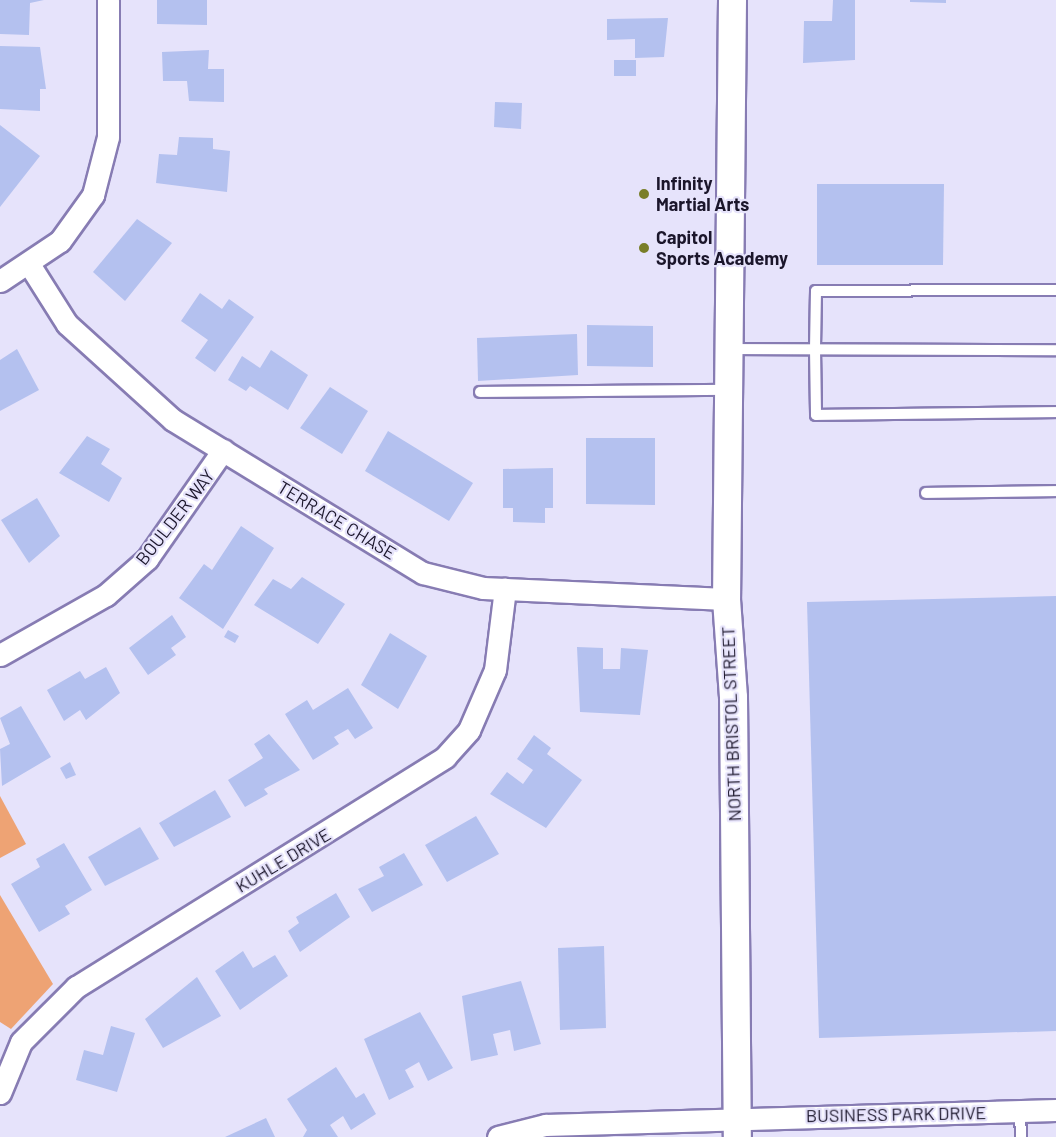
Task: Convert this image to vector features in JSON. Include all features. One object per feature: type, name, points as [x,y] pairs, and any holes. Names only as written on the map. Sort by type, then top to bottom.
[{"type":"street","points":[[0,280],[29,264],[60,241],[93,195],[108,137],[108,0]]},
{"type":"street","name":"NORTH BRISTOL STREET","points":[[732,0],[726,599],[733,697],[737,1127]]},
{"type":"street","name":"TERRACE CHASE","points":[[29,264],[67,324],[173,420],[423,573],[450,583],[506,589],[726,599]]},
{"type":"street","name":"BOULDER WAY","points":[[0,654],[106,595],[147,559],[222,450]]},
{"type":"street","name":"KUHLE DRIVE","points":[[0,1093],[21,1042],[76,987],[445,757],[469,730],[495,670],[506,589]]},
{"type":"street","name":"BUSINESS PARK DRIVE","points":[[498,1137],[545,1125],[737,1127],[1056,1110]]},
{"type":"lane","points":[[1056,290],[816,291],[815,349],[816,415],[1056,412]]},
{"type":"lane","points":[[728,349],[1056,350]]},
{"type":"lane","points":[[480,392],[728,390]]},
{"type":"lane","points":[[926,493],[1056,490]]},
{"type":"lane","points":[[1020,1111],[1021,1137]]},
{"type":"shaded area","points":[[0,796],[26,844],[0,858]]},
{"type":"shaded area","points":[[0,895],[53,984],[11,1029],[0,1022]]},
{"type":"building","points":[[0,0],[44,0],[30,3],[29,35],[0,34]]},
{"type":"building","points":[[157,0],[207,0],[207,25],[157,24]]},
{"type":"building","points":[[833,0],[855,0],[855,60],[803,63],[804,21],[832,21]]},
{"type":"building","points":[[910,0],[946,0],[946,3],[910,2]]},
{"type":"building","points":[[668,18],[664,57],[635,58],[635,39],[607,40],[607,19]]},
{"type":"building","points":[[0,46],[40,47],[46,89],[40,89],[40,111],[0,109]]},
{"type":"building","points":[[209,50],[208,69],[224,69],[224,102],[189,101],[187,81],[163,81],[162,52]]},
{"type":"building","points":[[614,60],[636,60],[636,76],[614,76]]},
{"type":"building","points":[[495,102],[522,103],[521,129],[494,127]]},
{"type":"building","points":[[0,125],[40,156],[0,207]]},
{"type":"building","points":[[179,137],[213,138],[213,149],[230,151],[227,192],[156,183],[159,154],[177,155]]},
{"type":"building","points":[[817,184],[944,184],[943,265],[817,265]]},
{"type":"building","points":[[137,219],[172,243],[125,301],[93,272]]},
{"type":"building","points":[[200,293],[222,309],[229,299],[254,317],[215,372],[195,358],[208,340],[181,321]]},
{"type":"building","points":[[587,325],[653,326],[653,367],[587,366]]},
{"type":"building","points":[[577,334],[578,375],[478,381],[477,338]]},
{"type":"building","points":[[17,349],[39,390],[0,411],[0,360]]},
{"type":"building","points":[[271,350],[308,375],[288,410],[250,386],[246,391],[228,380],[242,356],[260,368]]},
{"type":"building","points":[[330,387],[368,411],[342,454],[300,428]]},
{"type":"building","points":[[388,431],[473,483],[449,521],[365,471]]},
{"type":"building","points":[[87,436],[110,449],[101,464],[122,478],[109,502],[59,473]]},
{"type":"building","points":[[586,438],[655,438],[655,505],[586,504]]},
{"type":"building","points":[[553,468],[553,508],[545,508],[545,523],[513,522],[513,508],[503,508],[503,469]]},
{"type":"building","points":[[37,498],[60,536],[29,563],[1,520]]},
{"type":"building","points":[[241,526],[274,548],[223,629],[179,598],[204,564],[212,570]]},
{"type":"building","points":[[302,577],[345,604],[318,644],[254,605],[273,579],[291,589]]},
{"type":"building","points":[[1056,596],[1056,1031],[819,1038],[807,602]]},
{"type":"building","points":[[172,615],[186,637],[171,648],[176,655],[148,675],[129,648]]},
{"type":"building","points":[[228,630],[239,636],[235,643],[224,637]]},
{"type":"building","points":[[390,633],[427,656],[398,709],[361,685]]},
{"type":"building","points":[[577,647],[603,648],[603,669],[620,669],[621,648],[648,650],[640,715],[580,712]]},
{"type":"building","points":[[106,667],[120,693],[86,720],[80,710],[64,721],[47,690],[80,671],[85,679]]},
{"type":"building","points":[[348,688],[373,728],[355,739],[348,729],[334,737],[339,744],[313,760],[285,714],[307,700],[313,710]]},
{"type":"building","points":[[21,706],[51,757],[2,786],[0,749],[10,744],[0,718]]},
{"type":"building","points":[[269,734],[300,770],[264,789],[268,794],[245,807],[228,780],[263,758],[254,744]]},
{"type":"building","points":[[534,735],[551,748],[547,754],[582,780],[546,828],[490,794],[507,772],[523,784],[533,770],[517,759]]},
{"type":"building","points":[[70,762],[76,775],[66,779],[60,768]]},
{"type":"building","points":[[215,790],[231,817],[174,847],[159,823]]},
{"type":"building","points":[[476,816],[499,854],[447,882],[425,845]]},
{"type":"building","points":[[140,827],[159,859],[105,886],[88,857]]},
{"type":"building","points":[[64,843],[92,890],[65,906],[70,914],[39,932],[11,884],[40,867],[36,859]]},
{"type":"building","points":[[404,853],[423,885],[372,912],[358,889],[384,876],[379,867]]},
{"type":"building","points":[[336,893],[350,917],[300,952],[288,931],[299,923],[296,917]]},
{"type":"building","points":[[604,946],[606,1028],[560,1030],[558,948]]},
{"type":"building","points":[[243,951],[253,968],[275,955],[288,976],[240,1010],[215,971]]},
{"type":"building","points":[[197,977],[221,1016],[163,1048],[145,1019]]},
{"type":"building","points":[[521,981],[541,1044],[514,1051],[510,1030],[493,1034],[498,1055],[471,1061],[462,996]]},
{"type":"building","points":[[420,1012],[453,1068],[428,1081],[419,1062],[405,1070],[414,1087],[389,1100],[364,1039]]},
{"type":"building","points":[[111,1026],[135,1033],[117,1092],[76,1080],[84,1050],[103,1055]]},
{"type":"building","points":[[336,1067],[356,1098],[364,1093],[376,1114],[351,1130],[343,1116],[330,1125],[338,1137],[303,1137],[307,1130],[287,1099]]},
{"type":"building","points":[[266,1118],[275,1137],[225,1137]]},
{"type":"place","name":"Infinity Martial Arts","points":[[644,194]]},
{"type":"place","name":"Capitol Sports Academy","points":[[644,248]]}]
